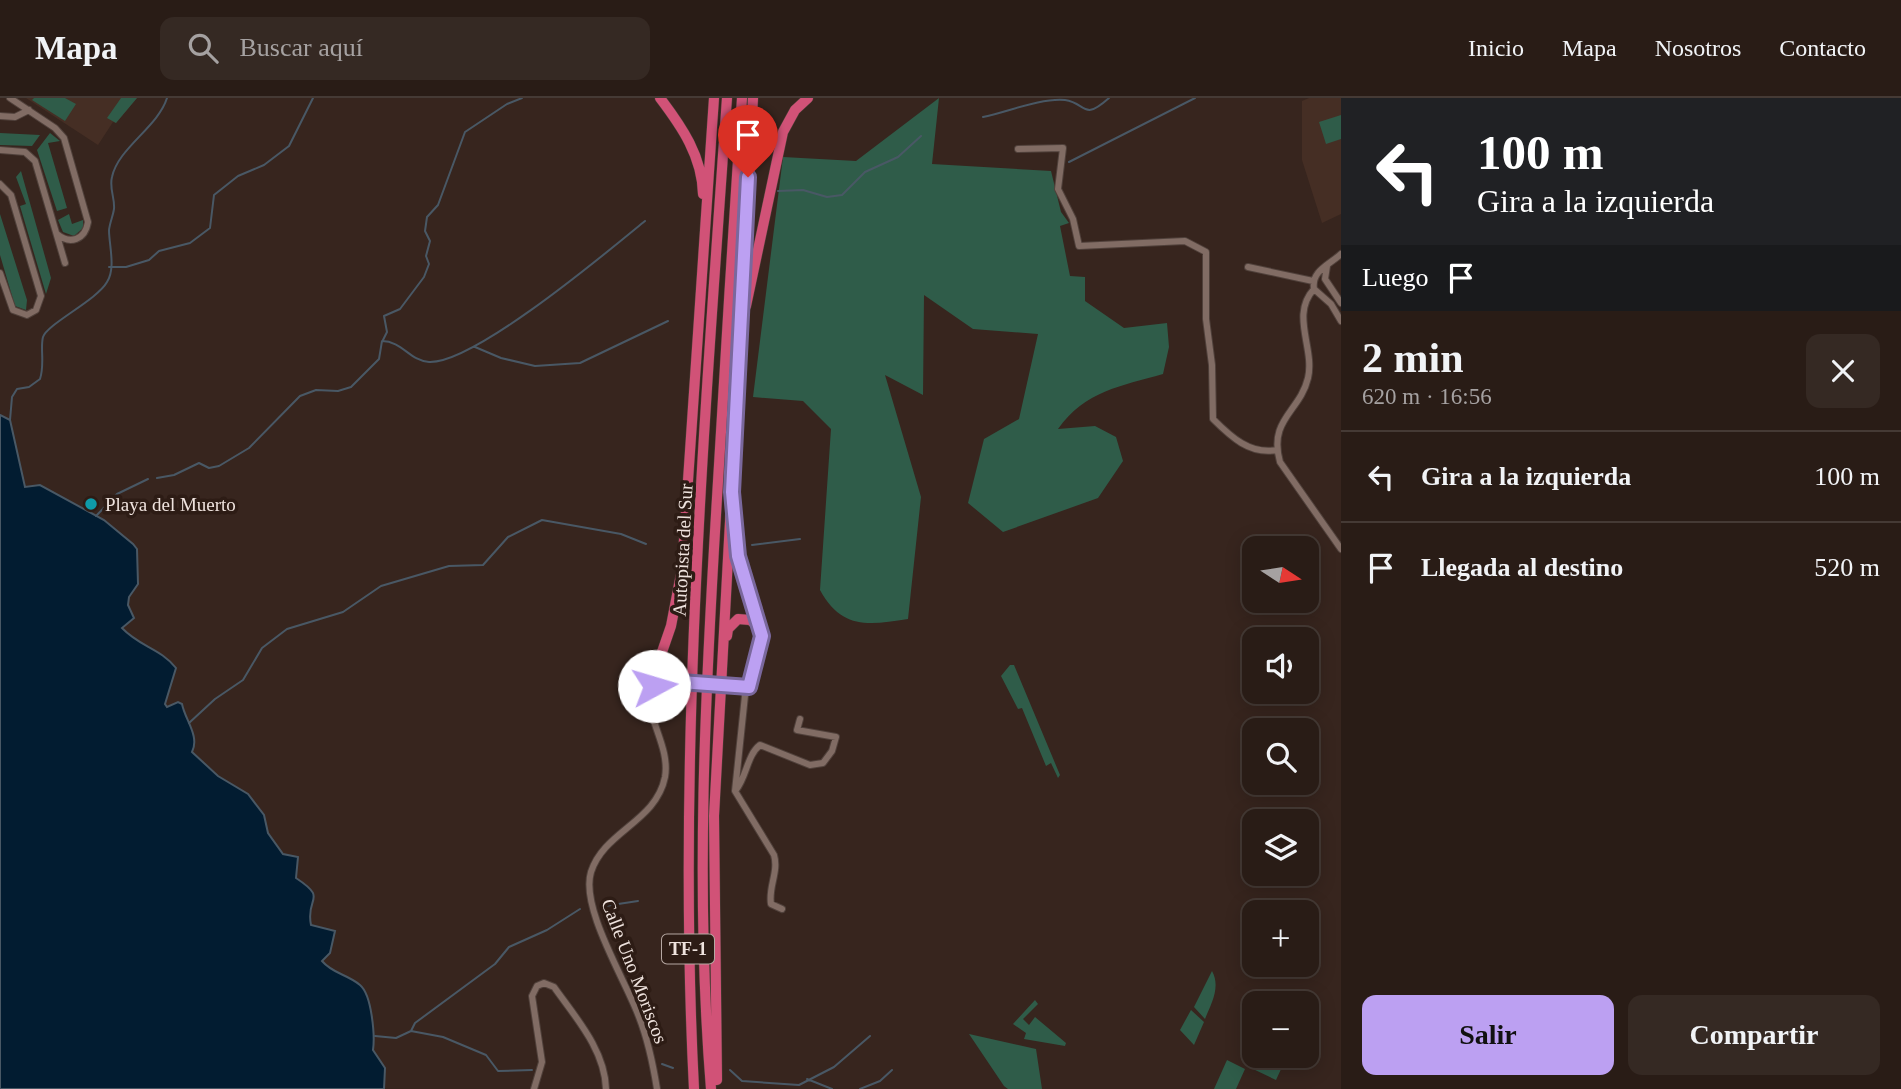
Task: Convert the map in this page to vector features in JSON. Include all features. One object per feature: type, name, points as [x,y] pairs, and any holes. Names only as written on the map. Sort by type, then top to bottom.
[{"type":"highway","points":[[660,98],[682,127],[694,150],[702,184],[703,258]]},
{"type":"highway","points":[[654,686],[653,678],[671,626],[682,569],[714,98]]},
{"type":"highway","name":"Autopista del Sur","points":[[694,1089],[687,911],[687,819],[706,435],[727,98]]},
{"type":"highway","name":"Autopista del Sur","points":[[711,1089],[703,913],[704,763],[710,601],[741,98]]},
{"type":"highway","points":[[717,1089],[714,816],[753,98]]},
{"type":"highway","points":[[739,345],[760,229],[783,132],[795,110],[809,98]]},
{"type":"highway","points":[[699,334],[706,435]]},
{"type":"highway","points":[[732,492],[738,556],[761,629],[761,650],[745,686]]},
{"type":"highway","points":[[721,669],[726,656],[727,635],[733,622],[738,619],[750,620],[761,629]]},
{"type":"street","points":[[10,98],[62,134],[88,222],[84,234],[77,239],[68,240],[57,233]]},
{"type":"street","points":[[0,116],[15,117],[29,110]]},
{"type":"street","points":[[1017,149],[1063,148],[1058,189],[1073,219],[1082,248],[1185,241],[1206,252],[1206,319],[1213,419],[1244,445],[1260,451],[1277,450]]},
{"type":"street","points":[[0,150],[25,152],[35,161],[65,263]]},
{"type":"street","points":[[0,184],[11,195],[15,207],[41,296],[38,309],[27,315],[13,310],[0,273]]},
{"type":"street","points":[[1341,254],[1317,272],[1314,289],[1308,296],[1303,313],[1309,369],[1307,381],[1279,428],[1277,450],[1280,462],[1341,549]]},
{"type":"street","points":[[1327,266],[1325,279],[1340,298],[1331,304]]},
{"type":"street","points":[[1248,267],[1325,279]]},
{"type":"street","points":[[1314,289],[1331,304],[1341,321]]},
{"type":"street","points":[[654,686],[667,681],[745,686],[735,791],[774,855],[777,864],[769,897],[771,904],[782,909]]},
{"type":"street","name":"Calle Uno Moriscos","points":[[654,686],[648,706],[664,748],[663,784],[648,812],[600,856],[590,875],[589,887],[598,923],[644,1030],[657,1089]]},
{"type":"street","points":[[735,791],[746,777],[753,750],[760,744],[810,765],[823,763],[832,751],[836,737],[797,730],[800,719]]},
{"type":"street","points":[[534,1089],[542,1062],[532,996],[537,986],[544,983],[554,987],[594,1044],[604,1066],[606,1089]]},
{"type":"shaded area","points":[[26,98],[137,98],[116,123],[113,122],[98,145]]},
{"type":"shaded area","points":[[1309,98],[1341,98],[1341,214],[1322,223],[1302,160],[1302,101]]},
{"type":"green space","points":[[65,98],[76,104],[65,121],[32,100]]},
{"type":"green space","points":[[121,98],[137,98],[116,123],[107,118]]},
{"type":"green space","points":[[939,98],[932,164],[1051,171],[1061,212],[1069,223],[1060,226],[1070,276],[1085,277],[1085,301],[1124,328],[1167,323],[1169,347],[1163,374],[1092,398],[1069,416],[1058,429],[1095,426],[1116,437],[1123,461],[1098,498],[1003,532],[968,503],[984,439],[1019,419],[1038,334],[973,329],[924,295],[923,395],[885,375],[921,497],[908,619],[881,623],[858,622],[838,612],[820,590],[831,429],[803,401],[753,397],[783,157],[856,161]]},
{"type":"green space","points":[[1341,115],[1341,139],[1326,144],[1319,122]]},
{"type":"green space","points":[[0,133],[40,135],[32,146],[0,145]]},
{"type":"green space","points":[[50,133],[60,141],[48,143],[67,208],[57,211],[37,150]]},
{"type":"green space","points":[[21,171],[51,278],[46,294],[20,206],[26,204],[16,177]]},
{"type":"green space","points":[[0,214],[27,300],[26,310],[15,306],[0,255]]},
{"type":"green space","points":[[69,214],[72,224],[83,220],[83,228],[74,236],[63,232],[58,220]]},
{"type":"green space","points":[[1010,665],[1014,665],[1060,775],[1058,778],[1051,763],[1046,766],[1022,708],[1018,709],[1001,676]]},
{"type":"green space","points":[[1212,971],[1216,983],[1205,1019],[1194,1007]]},
{"type":"green space","points":[[1035,1000],[1038,1004],[1023,1019],[1029,1025],[1035,1017],[1066,1043],[1065,1046],[1024,1039],[1026,1033],[1013,1024]]},
{"type":"green space","points":[[1191,1010],[1204,1022],[1194,1045],[1180,1030]]},
{"type":"green space","points":[[969,1034],[1036,1049],[1042,1089],[1008,1089],[1004,1086]]},
{"type":"green space","points":[[1227,1060],[1245,1069],[1236,1089],[1214,1089]]},
{"type":"green space","points":[[1253,1068],[1282,1068],[1276,1080]]},
{"type":"water","points":[[0,415],[10,420],[25,487],[40,485],[104,520],[137,549],[138,584],[129,597],[128,605],[134,618],[122,628],[176,668],[165,704],[167,707],[178,702],[182,704],[193,734],[192,752],[218,776],[248,794],[264,815],[268,833],[283,854],[298,857],[296,878],[314,895],[311,925],[335,931],[330,953],[322,961],[360,985],[367,997],[373,1026],[373,1050],[385,1068],[384,1089],[0,1089]]},
{"type":"waterway","points":[[10,420],[12,397],[17,389],[29,387],[40,379],[42,341],[46,332],[102,289],[110,276],[112,263],[109,230],[114,209],[112,177],[122,156],[162,109],[167,98]]},
{"type":"waterway","points":[[109,267],[126,267],[149,260],[159,251],[190,243],[210,228],[214,195],[238,176],[264,165],[289,146],[313,98]]},
{"type":"waterway","points":[[383,340],[387,332],[384,316],[400,309],[424,277],[429,264],[426,256],[430,241],[425,231],[427,217],[438,205],[465,132],[507,104],[522,98]]},
{"type":"waterway","points":[[983,117],[1055,100],[1072,102],[1089,110],[1109,98]]},
{"type":"waterway","points":[[1069,162],[1195,98]]},
{"type":"waterway","points":[[778,191],[803,190],[827,197],[842,195],[865,172],[898,157],[921,136]]},
{"type":"waterway","points":[[157,478],[174,475],[199,463],[209,468],[219,466],[249,448],[300,396],[316,390],[338,391],[351,387],[379,359],[382,341],[395,344],[416,358],[429,362],[450,358],[476,345],[540,304],[645,221]]},
{"type":"waterway","points":[[475,347],[501,358],[535,366],[580,363],[668,321]]},
{"type":"waterway","points":[[96,516],[117,494],[148,479]]},
{"type":"waterway","points":[[189,723],[215,699],[243,680],[262,648],[287,629],[343,612],[381,586],[449,566],[483,565],[508,537],[542,520],[621,534],[646,544]]},
{"type":"waterway","points":[[752,545],[800,539]]},
{"type":"waterway","points":[[605,906],[638,901]]},
{"type":"waterway","points":[[411,1031],[415,1023],[495,964],[509,947],[547,930],[580,909]]},
{"type":"waterway","points":[[375,1036],[396,1038],[411,1031],[443,1037],[486,1055],[498,1071],[532,1070]]},
{"type":"waterway","points":[[730,1070],[742,1081],[799,1085],[834,1067],[870,1036]]},
{"type":"waterway","points":[[662,1064],[673,1068]]},
{"type":"waterway","points":[[860,1089],[880,1081],[892,1070]]},
{"type":"waterway","points":[[807,1079],[832,1089]]},
{"type":"place","name":"Playa del Muerto","points":[[91,504]]},
{"type":"route","points":[[654,686],[667,681],[749,687],[761,650],[761,629],[738,556],[732,492],[748,177]]}]
